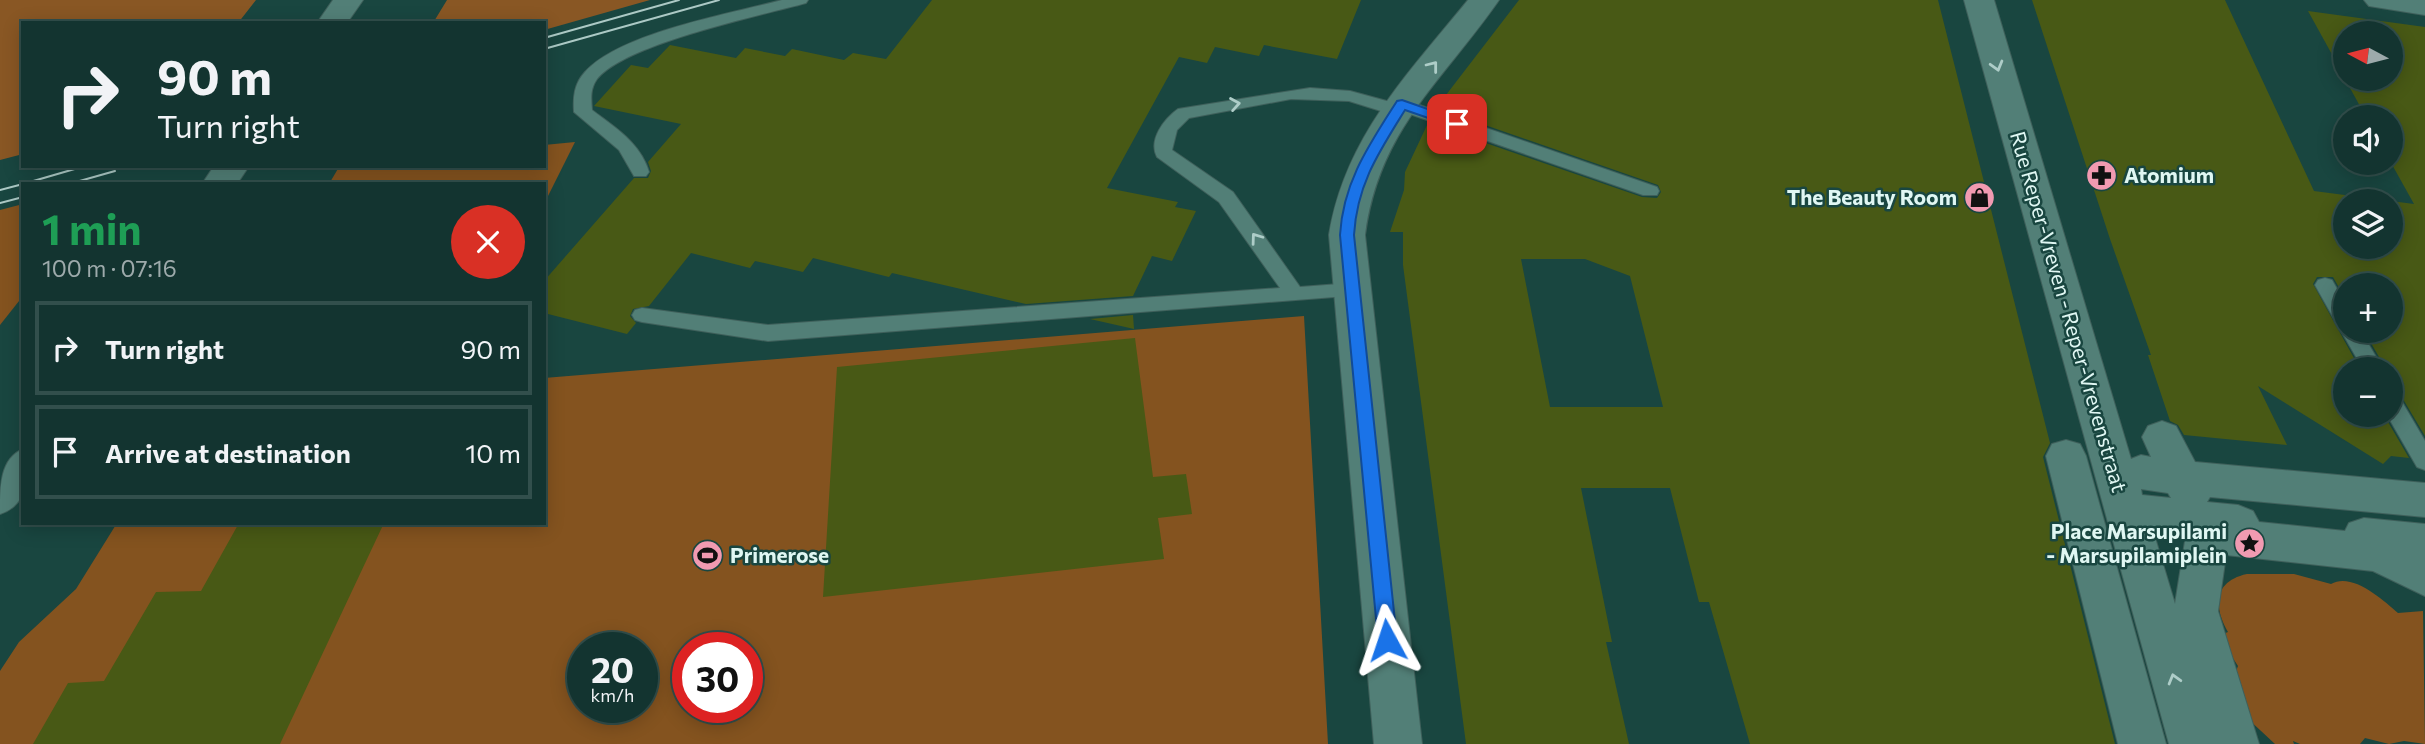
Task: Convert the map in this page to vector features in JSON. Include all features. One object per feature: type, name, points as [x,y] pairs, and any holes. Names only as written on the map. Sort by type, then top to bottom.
[{"type":"street","points":[[333,21],[348,0]]},
{"type":"street","points":[[1398,744],[1347,235],[1351,199],[1371,149],[1400,107],[1485,0]]},
{"type":"street","name":"Rue Reper-Vreven - Reper-Vrevenstraat","points":[[1979,0],[2133,491],[2193,744]]},
{"type":"street","points":[[2379,0],[2425,6]]},
{"type":"street","points":[[2162,437],[2188,489]]},
{"type":"street","points":[[2076,460],[2142,744]]},
{"type":"street","points":[[0,497],[21,468]]},
{"type":"street","points":[[2133,491],[2188,489],[2425,500]]},
{"type":"street","points":[[2133,491],[2425,542]]},
{"type":"street","points":[[2235,744],[2196,611],[2207,535],[2380,553],[2425,577]]},
{"type":"lane","points":[[640,172],[630,150],[583,112],[580,103],[582,92],[597,71],[634,46],[800,0]]},
{"type":"lane","points":[[1295,294],[1226,197],[1213,185],[1163,153],[1162,145],[1173,122],[1184,113],[1310,93],[1350,96],[1400,107],[1650,191]]},
{"type":"lane","points":[[2325,285],[2333,299]]},
{"type":"lane","points":[[642,315],[768,333],[1353,290]]},
{"type":"lane","points":[[2403,423],[2425,461]]},
{"type":"shaded area","points":[[0,0],[256,0],[240,21],[21,21],[21,155],[0,160]]},
{"type":"shaded area","points":[[447,0],[650,0],[546,29],[546,21],[434,21]]},
{"type":"shaded area","points":[[575,142],[546,200],[546,182],[330,182],[338,168],[546,168],[546,145]]},
{"type":"shaded area","points":[[21,205],[21,299],[0,325],[0,210]]},
{"type":"shaded area","name":"Primerose","points":[[1304,316],[1328,744],[0,744],[0,671],[19,642],[76,589],[116,525],[546,525],[546,378]]},
{"type":"shaded area","points":[[2247,574],[2294,574],[2331,584],[2348,582],[2366,589],[2398,613],[2423,611],[2425,744],[2404,741],[2389,744],[2365,738],[2360,744],[2300,744],[2293,741],[2294,744],[2275,744],[2246,717],[2232,682],[2238,666],[2227,649],[2223,634],[2228,632],[2219,604],[2220,596],[2228,582]]},
{"type":"building","points":[[932,0],[1361,0],[1337,59],[1264,45],[1259,56],[1215,47],[1207,63],[1179,57],[1107,188],[1178,202],[1175,207],[1196,211],[1172,261],[1152,256],[1133,296],[1026,304],[892,273],[889,277],[813,258],[803,272],[755,261],[750,268],[691,253],[649,306],[633,309],[630,316],[636,323],[627,334],[546,314],[546,279],[634,178],[648,178],[651,171],[648,162],[681,124],[594,106],[631,65],[648,68],[670,45],[736,58],[745,48],[785,56],[792,49],[844,60],[853,53],[886,59]]},
{"type":"building","points":[[1519,0],[1938,0],[2050,443],[2043,457],[2115,744],[1750,744],[1709,602],[1699,602],[1670,488],[1581,488],[1612,642],[1606,642],[1629,744],[1466,744],[1403,265],[1403,232],[1390,232],[1404,190],[1405,172],[1428,123],[1642,197],[1657,198],[1661,192],[1658,185],[1436,108]],"holes":[[[1521,259],[1585,259],[1630,276],[1663,407],[1550,407]]]},
{"type":"building","points":[[2032,0],[2225,0],[2314,191],[2333,193],[2333,259],[2403,259],[2403,203],[2414,204],[2398,175],[2403,175],[2403,105],[2359,105],[2352,91],[2403,91],[2403,24],[2425,27],[2425,436],[2403,399],[2403,357],[2379,357],[2371,343],[2403,343],[2403,273],[2333,273],[2333,277],[2317,277],[2313,284],[2333,320],[2333,343],[2346,343],[2353,357],[2333,357],[2333,427],[2391,427],[2409,458],[2391,456],[2383,464],[2258,386],[2287,445],[2184,435],[2178,425],[2170,421],[2148,355],[2151,355]]},
{"type":"building","points":[[2308,11],[2381,21],[2333,21],[2333,56]]},
{"type":"building","points":[[1133,315],[1134,329],[1090,319]]},
{"type":"building","points":[[1135,338],[1153,477],[1186,474],[1192,514],[1158,518],[1164,559],[823,597],[837,367]]},
{"type":"building","points":[[238,525],[383,525],[280,744],[33,744],[68,683],[104,681],[156,592],[201,591]]},
{"type":"tram line","points":[[546,37],[679,0]]},
{"type":"tram line","points":[[546,48],[719,0]]},
{"type":"tram line","points":[[30,182],[78,168]]},
{"type":"tram line","points":[[76,182],[115,171]]},
{"type":"tram line","points":[[0,190],[21,185]]},
{"type":"tram line","points":[[0,203],[21,198]]},
{"type":"place","name":"Atomium","points":[[2101,176]]},
{"type":"place","name":"The Beauty Room","points":[[1980,198]]},
{"type":"place","name":"Place Marsupilami - Marsupilamiplein","points":[[2250,544]]},
{"type":"place","name":"Primerose","points":[[707,556]]},
{"type":"route","points":[[1387,640],[1347,235],[1348,216],[1363,165],[1402,104],[1457,124]]}]
